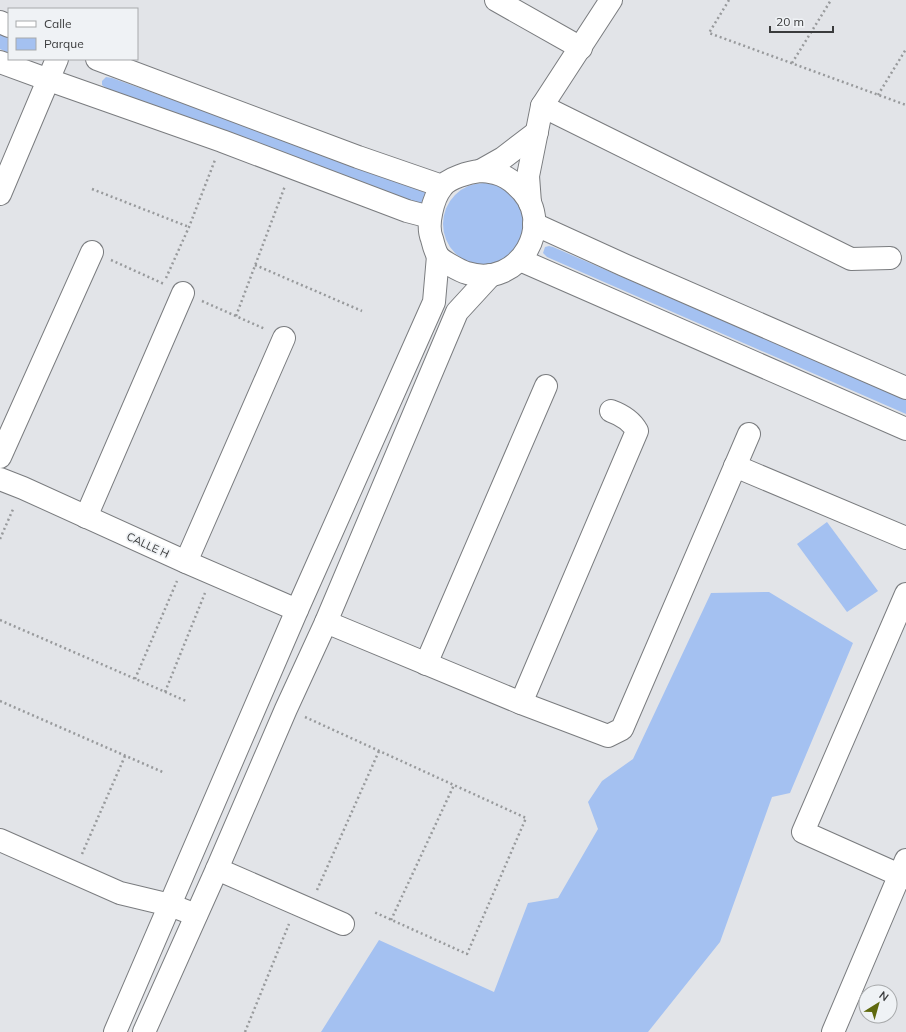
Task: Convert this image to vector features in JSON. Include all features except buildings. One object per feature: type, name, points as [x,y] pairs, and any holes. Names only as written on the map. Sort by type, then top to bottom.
[{"type":"street","points":[[496,0],[581,48]]},
{"type":"street","points":[[438,256],[459,270],[475,276],[491,275],[507,270],[520,260],[529,247],[534,233],[528,176],[542,106],[611,0]]},
{"type":"street","points":[[0,194],[57,60]]},
{"type":"street","points":[[99,60],[358,157],[442,186]]},
{"type":"street","points":[[0,62],[222,141],[407,211],[430,218]]},
{"type":"street","points":[[542,106],[851,259],[890,258]]},
{"type":"street","points":[[480,171],[503,158],[537,132]]},
{"type":"street","points":[[115,1032],[297,610],[434,302],[438,256],[431,236],[430,218],[433,205],[442,186],[466,173],[480,171],[496,173],[510,179],[522,189],[532,213],[624,265],[906,388]]},
{"type":"street","points":[[0,457],[92,252]]},
{"type":"street","points":[[520,260],[906,429]]},
{"type":"street","points":[[144,1032],[217,869],[286,709],[326,622],[457,312],[491,275]]},
{"type":"street","points":[[86,516],[183,293]]},
{"type":"street","points":[[186,562],[284,338]]},
{"type":"street","points":[[426,664],[546,386]]},
{"type":"street","points":[[521,703],[637,431],[633,424],[621,415],[611,411]]},
{"type":"street","name":"CALLE H","points":[[0,479],[297,610],[521,703],[608,736],[622,729],[749,434]]},
{"type":"street","points":[[736,466],[906,538]]},
{"type":"street","points":[[833,1032],[904,871],[803,832],[906,594]]},
{"type":"street","points":[[0,840],[120,893],[170,905],[196,915]]},
{"type":"street","points":[[217,869],[343,924]]},
{"type":"path","points":[[728,0],[709,33],[906,105]]},
{"type":"path","points":[[792,63],[832,0]]},
{"type":"path","points":[[878,95],[906,49]]},
{"type":"path","points":[[163,284],[189,227],[222,141]]},
{"type":"path","points":[[236,316],[292,167]]},
{"type":"path","points":[[92,189],[189,227]]},
{"type":"path","points":[[255,265],[362,310]]},
{"type":"path","points":[[0,539],[23,488]]},
{"type":"path","points":[[135,680],[186,562]]},
{"type":"path","points":[[165,692],[213,574]]},
{"type":"path","points":[[0,620],[186,701]]},
{"type":"path","points":[[0,701],[165,773]]},
{"type":"path","points":[[286,709],[526,818],[467,954],[374,912]]},
{"type":"path","points":[[245,1032],[303,906],[379,751]]},
{"type":"path","points":[[73,873],[125,756]]},
{"type":"path","points":[[392,920],[454,785]]},
{"type":"green space","points":[[0,34],[8,37],[8,53],[0,49]]},
{"type":"green space","points":[[106,77],[427,191],[426,206],[110,91],[102,85],[102,81]]},
{"type":"green space","points":[[484,183],[500,187],[513,195],[521,208],[525,224],[521,240],[513,253],[500,261],[484,265],[468,261],[455,253],[447,240],[443,224],[447,208],[455,195],[468,187]]},
{"type":"green space","points":[[549,246],[906,400],[906,414],[547,257],[543,253],[545,247]]},
{"type":"green space","points":[[827,522],[878,591],[847,612],[797,544]]},
{"type":"green space","points":[[769,592],[853,643],[790,793],[772,797],[720,942],[648,1032],[321,1032],[379,940],[494,992],[528,903],[558,898],[598,829],[588,802],[602,781],[633,759],[711,593]]}]
